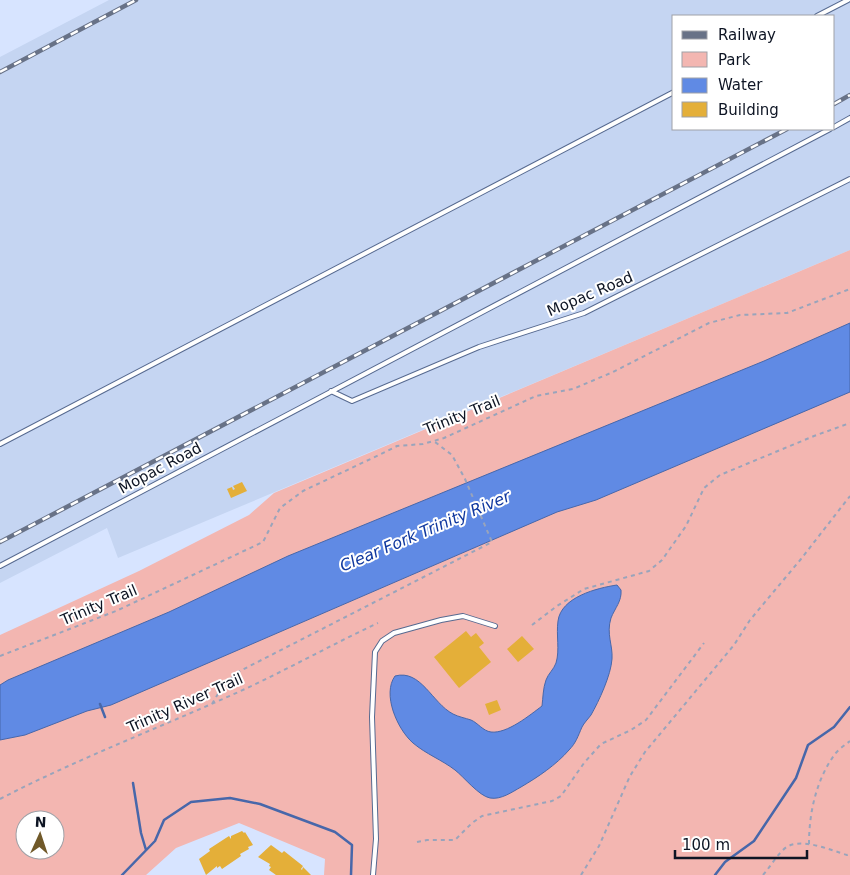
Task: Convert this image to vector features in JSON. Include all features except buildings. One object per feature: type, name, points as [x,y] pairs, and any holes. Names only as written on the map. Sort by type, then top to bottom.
[{"type":"lane","points":[[819,15],[848,0]]},
{"type":"lane","points":[[0,444],[672,93]]},
{"type":"lane","points":[[835,126],[850,118]]},
{"type":"lane","name":"Mopac Road","points":[[0,566],[828,130]]},
{"type":"lane","name":"Mopac Road","points":[[331,391],[352,401],[479,347],[584,313],[755,228],[850,178]]},
{"type":"lane","points":[[373,875],[376,839],[372,717],[375,652],[382,641],[394,633],[440,620],[463,616],[495,626]]},
{"type":"path","name":"Trinity Trail","points":[[0,656],[116,611],[263,542],[280,508],[303,491],[397,446],[444,438],[536,396],[573,389],[613,372],[709,323],[740,315],[787,313],[850,289]]},
{"type":"path","points":[[532,625],[584,589],[649,571],[662,560],[686,526],[704,488],[720,475],[850,423]]},
{"type":"path","points":[[212,704],[222,687],[238,672],[492,542],[465,478],[452,455],[434,441]]},
{"type":"path","points":[[581,875],[599,846],[630,776],[645,752],[734,645],[750,620],[801,560],[850,496]]},
{"type":"path","name":"Trinity River Trail","points":[[0,799],[38,780],[248,688],[336,642],[378,623]]},
{"type":"path","points":[[417,842],[456,840],[482,816],[552,801],[561,796],[584,763],[601,744],[631,730],[646,720],[704,643]]},
{"type":"path","points":[[809,844],[809,825],[817,787],[835,753],[850,741]]},
{"type":"path","points":[[763,875],[783,849],[795,844],[809,844],[847,855],[850,854]]},
{"type":"shaded area","points":[[109,0],[850,0],[850,250],[118,558],[107,528],[0,583],[0,57]]},
{"type":"green space","points":[[850,250],[850,875],[324,875],[325,859],[239,823],[176,848],[146,875],[0,875],[0,635],[139,571],[249,515],[274,493]]},
{"type":"water","name":"Clear Fork Trinity River","points":[[850,323],[850,392],[596,500],[557,512],[111,705],[87,711],[25,735],[0,740],[0,685],[8,680],[169,612],[288,556],[764,361]]},
{"type":"water","points":[[617,585],[621,590],[621,594],[611,618],[609,634],[612,659],[604,688],[573,745],[558,761],[540,775],[506,795],[498,798],[486,797],[450,766],[418,747],[407,737],[393,711],[391,701],[391,683],[395,676],[404,675],[412,677],[426,688],[446,709],[453,714],[471,720],[483,729],[491,732],[504,730],[525,719],[542,706],[545,683],[557,658],[558,621],[566,606],[590,591]]},
{"type":"waterway","points":[[100,704],[105,717]]},
{"type":"waterway","points":[[715,875],[725,862],[754,841],[796,778],[808,745],[834,727],[850,707]]},
{"type":"waterway","points":[[133,783],[141,833],[146,850]]},
{"type":"waterway","points":[[122,875],[155,841],[164,820],[191,802],[230,798],[260,804],[335,832],[352,845],[351,875]]},
{"type":"railway","points":[[0,72],[136,0]]},
{"type":"railway","points":[[835,103],[850,95]]},
{"type":"railway","points":[[0,542],[785,130]]}]
